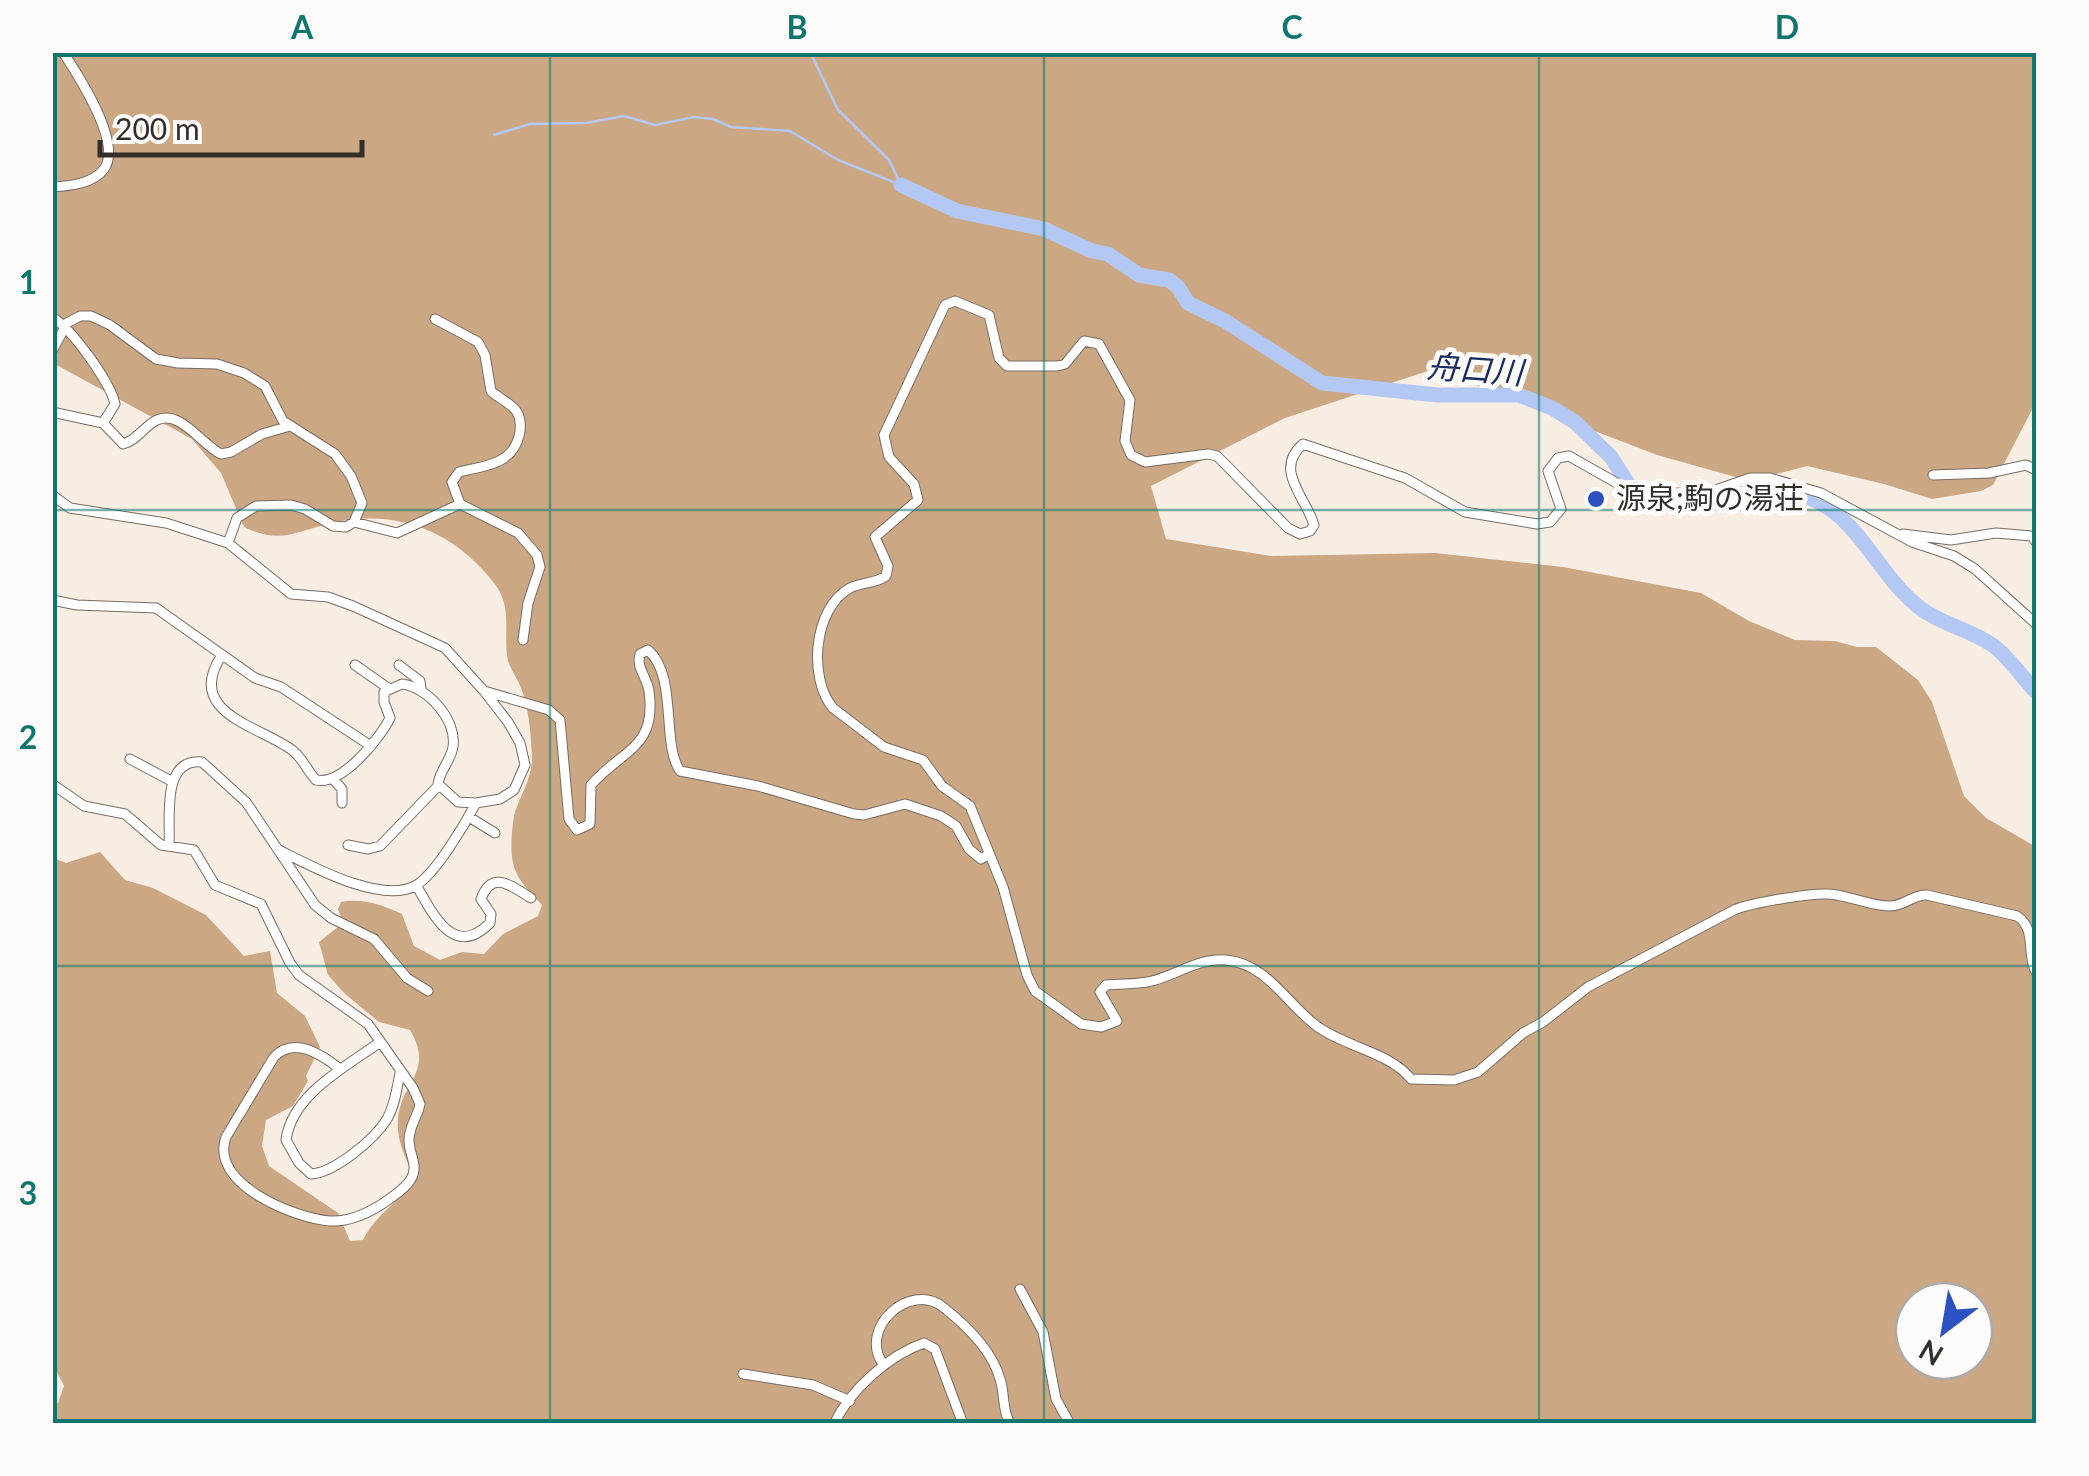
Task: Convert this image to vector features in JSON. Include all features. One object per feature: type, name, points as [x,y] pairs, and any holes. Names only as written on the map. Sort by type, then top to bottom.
[{"type":"street","points":[[52,187],[90,179],[104,168],[108,153],[103,126],[63,52]]},
{"type":"street","points":[[2036,624],[1975,568],[1954,556],[1912,542],[1851,507],[1784,480],[1750,478],[1704,494],[1647,492],[1622,486],[1569,456],[1556,459],[1548,471],[1561,509],[1550,522],[1536,524],[1466,512],[1405,478],[1308,444],[1295,452],[1290,466],[1292,481],[1314,525],[1300,534],[1288,528],[1218,456],[1145,462],[1131,456],[1125,441],[1130,400],[1099,344],[1084,341],[1064,364],[1057,366],[1007,366],[999,358],[989,316],[962,302],[951,302],[932,327],[884,435],[889,457],[914,484],[918,500],[874,537],[886,562],[886,576],[849,589],[836,601],[825,618],[819,639],[824,694],[834,708],[884,747],[923,760],[942,786],[970,806],[1003,887],[1030,984],[1074,1020],[1101,1027],[1114,1024],[1116,1018],[1100,992],[1106,984],[1150,982],[1206,962],[1230,960],[1264,973],[1284,998],[1324,1031],[1402,1066],[1415,1080],[1454,1080],[1478,1072],[1588,986],[1752,903],[1828,894],[1860,903],[1897,906],[1922,894],[2017,916],[2028,926],[2036,972]]},
{"type":"street","points":[[52,351],[68,323],[80,316],[96,317],[156,359],[178,364],[218,364],[244,373],[266,386],[281,418],[329,448],[341,461],[362,502],[354,522]]},
{"type":"street","points":[[52,317],[66,329],[112,394],[114,404],[103,423]]},
{"type":"street","points":[[435,319],[478,342],[485,355],[491,391],[520,418],[518,437],[508,456],[492,465],[455,474],[452,482],[460,504],[518,534],[537,555],[540,566],[528,602],[523,640]]},
{"type":"street","points":[[52,412],[103,423],[119,442],[128,444],[155,421],[171,418],[221,454],[262,434],[290,426]]},
{"type":"street","points":[[1933,475],[1990,474],[2026,465],[2036,470]]},
{"type":"street","points":[[52,495],[70,508],[166,522],[228,543],[291,594],[328,597],[438,644],[484,690],[512,728],[525,765],[518,783],[507,795],[476,803],[458,802],[439,785]]},
{"type":"street","points":[[228,543],[240,514],[262,505],[299,507],[333,526],[354,522],[398,533],[460,504]]},
{"type":"street","points":[[1900,535],[1950,540],[1996,534],[2036,538]]},
{"type":"street","points":[[52,600],[77,605],[156,608],[255,678],[280,686],[371,746]]},
{"type":"street","points":[[484,690],[550,710],[560,720],[569,819],[577,830],[590,824],[591,785],[638,745],[649,724],[647,682],[638,662],[640,654],[648,650],[659,666],[670,710],[672,752],[680,771],[758,786],[854,814],[864,815],[896,805],[914,807],[950,821],[977,858],[986,859],[989,854]]},
{"type":"street","points":[[222,655],[214,667],[212,684],[217,700],[230,717],[290,748],[316,780],[333,780],[371,746],[390,718],[384,702],[388,688]]},
{"type":"street","points":[[354,665],[388,688]]},
{"type":"street","points":[[399,665],[420,681],[420,689]]},
{"type":"street","points":[[348,845],[368,850],[380,846],[439,785],[440,772],[453,747],[451,730],[430,697],[420,689],[402,684],[388,688]]},
{"type":"street","points":[[130,759],[173,782]]},
{"type":"street","points":[[169,846],[173,782],[190,762],[202,762],[246,802],[315,905],[331,918],[374,939],[407,978],[428,991]]},
{"type":"street","points":[[333,780],[342,789],[342,803]]},
{"type":"street","points":[[52,784],[84,806],[125,814],[153,840],[194,850],[216,885],[261,904],[299,975],[362,1018],[413,1088],[420,1104],[408,1138],[414,1163],[412,1177],[404,1188],[366,1213],[328,1221],[290,1210],[254,1193],[236,1176],[224,1158],[223,1148],[274,1057],[284,1048],[297,1046],[340,1069]]},
{"type":"street","points":[[279,850],[330,874],[370,887],[400,890],[416,885],[476,803]]},
{"type":"street","points":[[468,816],[495,833]]},
{"type":"street","points":[[416,885],[446,931],[459,936],[478,932],[490,923],[491,914],[481,899],[494,881],[500,880],[531,898]]},
{"type":"street","points":[[380,1042],[340,1069],[301,1107],[286,1133],[292,1154],[311,1174],[335,1167],[382,1126],[394,1102],[400,1073]]},
{"type":"street","points":[[1020,1290],[1044,1332],[1056,1399],[1070,1424]]},
{"type":"street","points":[[883,1364],[877,1355],[877,1335],[883,1318],[908,1301],[934,1301],[977,1338],[991,1358],[1000,1378],[1010,1424]]},
{"type":"street","points":[[834,1424],[883,1364],[924,1343],[931,1345],[944,1369],[962,1420],[951,1424]]},
{"type":"street","points":[[743,1374],[813,1385],[850,1401]]},
{"type":"shaded area","points":[[53,53],[2036,53],[2036,402],[1993,485],[1981,491],[1932,499],[1807,466],[1750,481],[1657,455],[1434,369],[1285,418],[1151,486],[1166,539],[1271,556],[1435,553],[1563,567],[1701,593],[1749,621],[1795,640],[1876,647],[1918,680],[1932,702],[1964,796],[1986,818],[2036,847],[2036,1423],[53,1424],[53,1406],[64,1386],[53,1364],[53,858],[66,863],[100,852],[125,880],[153,888],[206,915],[244,956],[270,951],[277,993],[305,1016],[320,1047],[306,1076],[308,1081],[293,1106],[266,1120],[262,1146],[269,1166],[338,1213],[350,1241],[363,1240],[416,1179],[403,1150],[398,1119],[419,1056],[410,1030],[379,1022],[328,975],[319,942],[342,920],[338,909],[341,902],[365,902],[402,914],[414,946],[440,960],[462,952],[484,954],[503,934],[538,916],[542,905],[521,880],[512,856],[514,815],[532,765],[531,740],[522,692],[507,656],[503,600],[494,583],[442,537],[401,522],[356,519],[279,536],[244,527],[221,473],[192,439],[53,363]]},
{"type":"waterway","points":[[810,52],[838,110],[889,160],[901,185]]},
{"type":"waterway","points":[[494,135],[530,124],[586,123],[624,116],[655,125],[694,117],[713,119],[731,127],[790,131],[838,160],[901,185]]},
{"type":"waterway","name":"舟口川","points":[[901,185],[957,211],[1044,229],[1092,251],[1108,254],[1139,275],[1169,280],[1188,303],[1225,321],[1322,383],[1437,395],[1519,395],[1552,408],[1575,422],[1611,457],[1639,501],[1676,504],[1766,490],[1808,497],[1845,522],[1920,608],[1995,647],[2036,692]]},
{"type":"place","name":"源泉;駒の湯荘","points":[[1596,499]]}]
